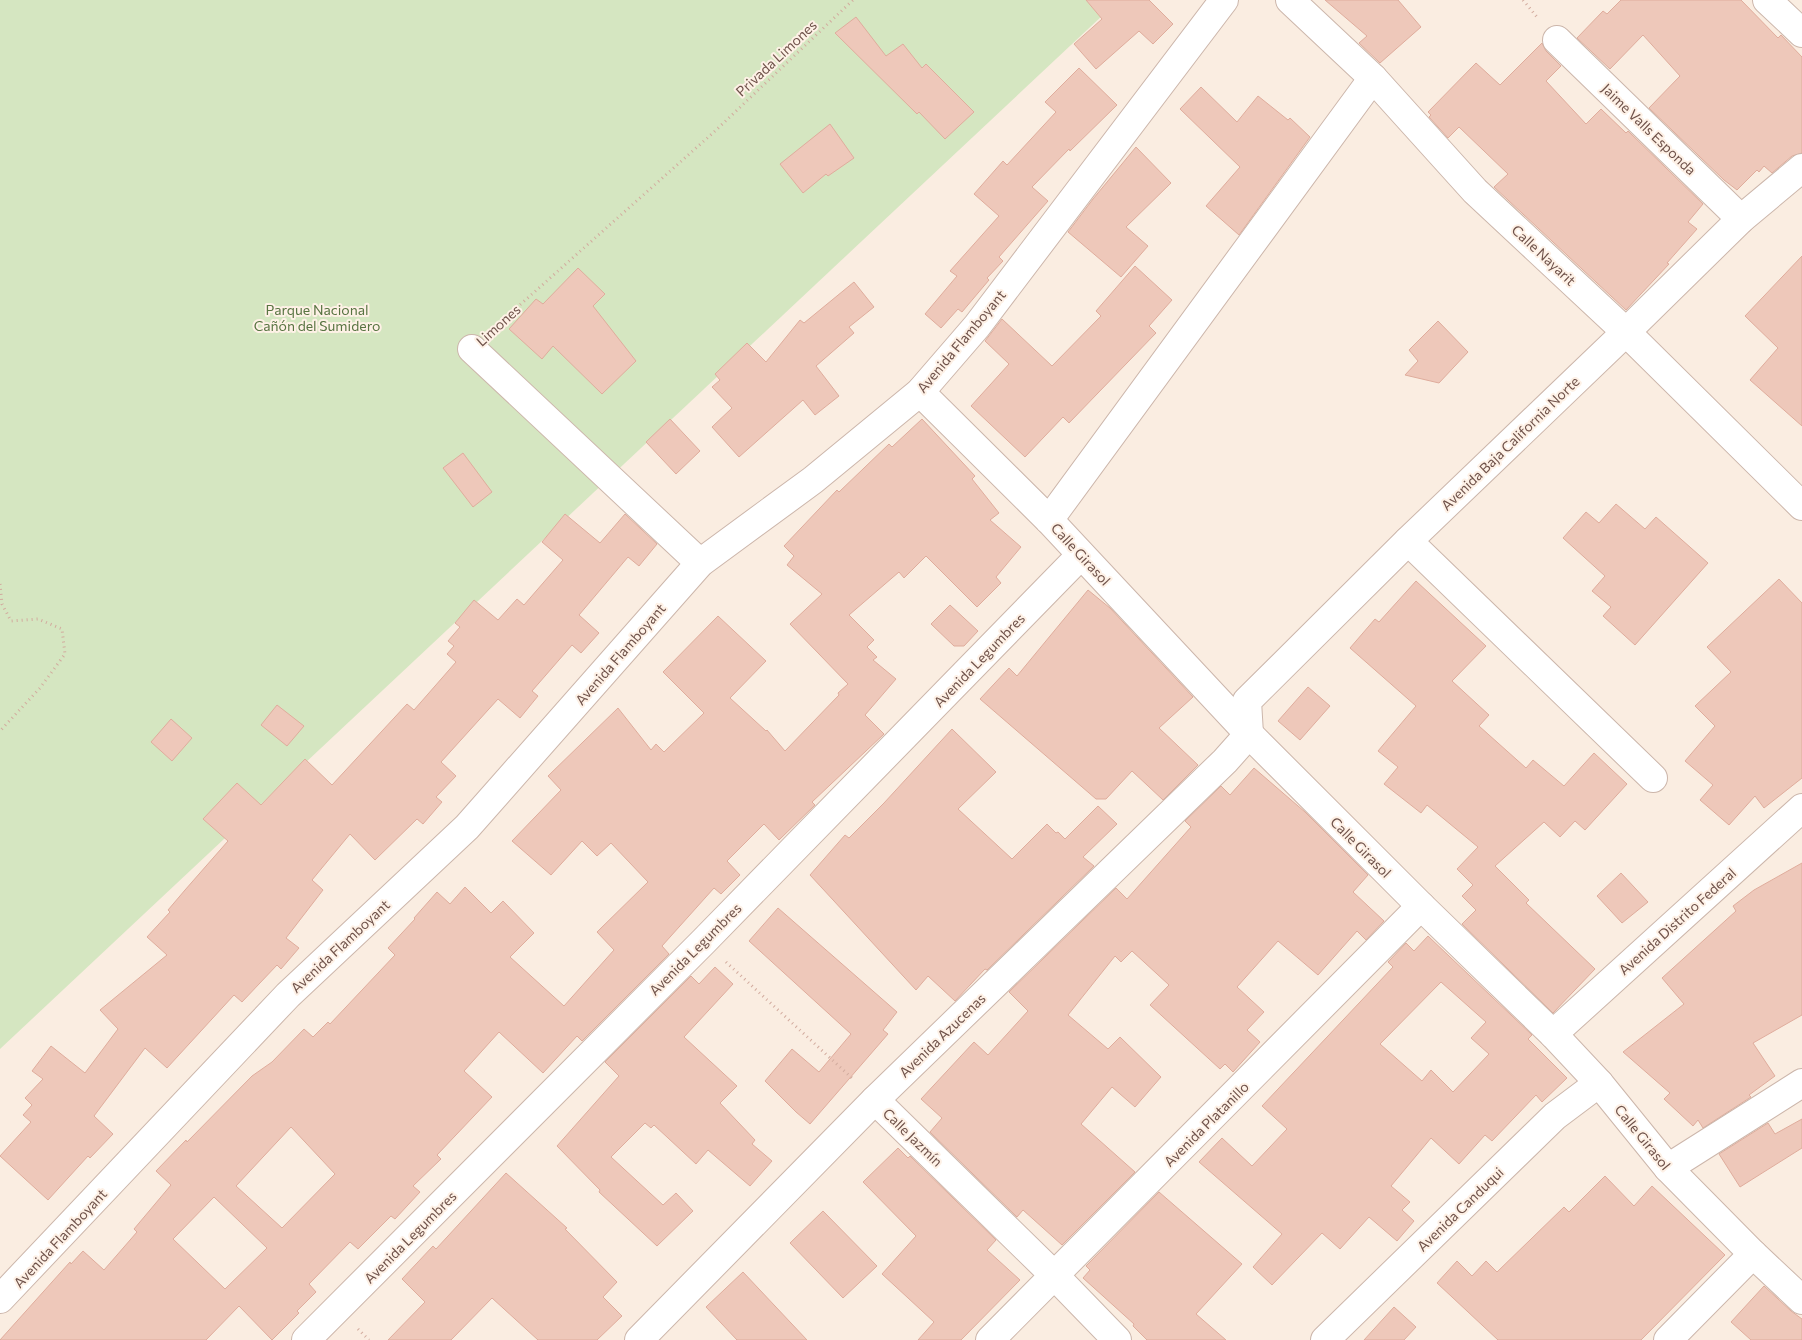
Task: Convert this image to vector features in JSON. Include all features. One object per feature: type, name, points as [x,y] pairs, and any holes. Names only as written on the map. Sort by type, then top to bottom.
[{"type":"street","name":"Avenida Flamboyant","points":[[0,1299],[288,996],[467,827],[700,563],[813,480],[920,392],[977,326],[1224,0]]},
{"type":"street","name":"Calle Nayarit","points":[[1290,0],[1373,78],[1475,191],[1626,332],[1802,506]]},
{"type":"street","points":[[1767,0],[1802,33]]},
{"type":"street","name":"Jaime Valls Esponda","points":[[1557,40],[1741,219]]},
{"type":"street","points":[[1049,520],[1373,78]]},
{"type":"street","name":"Avenida Baja California Norte","points":[[1248,734],[1247,701],[1408,541],[1741,219],[1802,168]]},
{"type":"street","name":"Limones","points":[[472,348],[700,563]]},
{"type":"street","name":"Calle Girasol","points":[[920,392],[1049,520],[1248,734],[1553,1034],[1599,1083],[1668,1168],[1753,1254],[1802,1300]]},
{"type":"street","points":[[1408,541],[1653,778]]},
{"type":"street","name":"Avenida Legumbres","points":[[306,1340],[704,941],[1081,555]]},
{"type":"street","name":"Avenida Azucenas","points":[[639,1340],[875,1100],[1218,768],[1248,734]]},
{"type":"street","name":"Avenida Distrito Federal","points":[[1553,1034],[1802,808]]},
{"type":"street","name":"Avenida Platanillo","points":[[990,1340],[1421,906]]},
{"type":"street","name":"Avenida Canduqui","points":[[1325,1340],[1554,1116],[1599,1083]]},
{"type":"street","points":[[1668,1168],[1802,1083]]},
{"type":"street","name":"Calle Jazmín","points":[[875,1100],[1055,1276],[1117,1340]]},
{"type":"street","points":[[1668,1340],[1753,1254]]},
{"type":"path","name":"Privada Limones","points":[[714,132],[853,0]]},
{"type":"path","name":"Limones","points":[[472,348],[714,132]]},
{"type":"path","points":[[0,584],[2,604],[11,621],[38,619],[62,629],[65,654],[40,688],[0,730]]},
{"type":"path","name":"Calle Jazmín","points":[[704,941],[875,1100]]},
{"type":"green space","name":"Parque Nacional Cañón del Sumidero","points":[[0,0],[1119,0],[0,1049]]},
{"type":"building","points":[[1086,0],[1149,0],[1173,24],[1153,44],[1139,31],[1096,69],[1074,44],[1102,19]]},
{"type":"building","points":[[1325,0],[1398,0],[1421,27],[1380,63],[1359,43],[1367,36]]},
{"type":"building","points":[[1621,0],[1741,0],[1778,38],[1781,35],[1802,57],[1802,153],[1792,156],[1772,173],[1764,166],[1759,172],[1757,170],[1737,190],[1724,180],[1649,108],[1680,76],[1643,35],[1610,69],[1577,38],[1603,11],[1607,14]]},
{"type":"building","points":[[856,17],[886,56],[903,44],[922,68],[926,64],[974,112],[945,139],[835,33]]},
{"type":"building","points":[[1542,43],[1546,51],[1561,66],[1546,81],[1586,124],[1601,109],[1626,133],[1628,131],[1703,204],[1688,222],[1697,229],[1667,263],[1669,264],[1626,310],[1494,187],[1508,174],[1459,127],[1448,138],[1429,117],[1431,115],[1428,112],[1476,63],[1500,85]]},
{"type":"building","points":[[1079,68],[1117,105],[1070,151],[1069,149],[1032,187],[1048,201],[999,257],[1003,261],[987,278],[989,280],[962,312],[958,309],[941,328],[925,314],[957,276],[950,271],[999,216],[974,194],[1003,161],[1007,165],[1056,112],[1045,102]]},
{"type":"building","points":[[1201,87],[1237,122],[1258,96],[1288,120],[1290,118],[1310,137],[1239,235],[1206,206],[1240,167],[1180,109]]},
{"type":"building","points":[[830,124],[854,158],[828,176],[826,174],[803,193],[780,164]]},
{"type":"building","points":[[1136,147],[1171,183],[1126,227],[1148,246],[1121,277],[1068,232]]},
{"type":"building","points":[[1802,256],[1802,426],[1750,380],[1778,348],[1745,316]]},
{"type":"building","points":[[1135,266],[1172,300],[1149,326],[1156,333],[1069,423],[1063,417],[1025,457],[971,406],[1009,364],[985,341],[1002,319],[1052,366],[1101,316],[1096,311]]},
{"type":"building","points":[[578,268],[605,294],[593,306],[636,361],[602,394],[553,346],[542,359],[509,329],[536,299],[543,304]]},
{"type":"building","points":[[854,282],[874,307],[849,327],[854,333],[816,366],[839,396],[815,415],[803,400],[739,457],[712,427],[732,408],[712,387],[720,380],[715,374],[747,343],[766,362],[800,320],[804,323]]},
{"type":"building","points":[[1438,321],[1468,352],[1439,383],[1405,375],[1418,361],[1409,350]]},
{"type":"building","points":[[670,419],[700,451],[676,474],[646,442]]},
{"type":"building","points":[[922,419],[975,476],[972,479],[999,513],[990,520],[1021,547],[996,577],[1001,583],[977,607],[926,556],[904,578],[899,572],[849,615],[874,640],[867,647],[877,657],[873,660],[896,679],[865,715],[884,734],[812,802],[815,805],[779,840],[764,824],[727,861],[740,875],[721,894],[714,888],[662,946],[669,954],[582,1041],[577,1036],[543,1073],[499,1032],[464,1071],[492,1097],[437,1155],[441,1159],[413,1186],[420,1192],[395,1219],[391,1216],[358,1249],[350,1242],[309,1284],[316,1292],[297,1311],[299,1313],[272,1340],[239,1306],[206,1340],[0,1340],[70,1262],[71,1264],[83,1251],[104,1270],[137,1232],[134,1229],[171,1185],[156,1171],[252,1076],[272,1062],[304,1029],[313,1037],[328,1022],[330,1024],[395,955],[388,948],[437,892],[450,904],[465,887],[491,913],[503,901],[534,933],[510,957],[564,1006],[614,950],[597,932],[648,882],[611,843],[597,856],[582,841],[551,875],[512,841],[561,790],[548,776],[618,708],[651,750],[656,744],[664,752],[704,713],[663,672],[718,616],[766,661],[730,698],[767,730],[785,751],[848,684],[790,624],[822,594],[787,565],[794,556],[784,546],[837,490],[839,492],[889,444],[892,447]],"holes":[[[291,1127],[335,1174],[282,1228],[236,1186]],[[214,1197],[267,1248],[225,1289],[173,1239]]]},
{"type":"building","points":[[463,453],[492,492],[473,507],[443,468]]},
{"type":"building","points":[[1616,504],[1645,529],[1656,517],[1708,563],[1635,645],[1603,616],[1611,607],[1592,591],[1605,576],[1563,538],[1586,512],[1599,523]]},
{"type":"building","points":[[565,514],[600,543],[625,514],[657,544],[639,566],[628,557],[579,615],[599,633],[581,653],[572,645],[532,691],[538,696],[520,718],[498,699],[441,762],[456,776],[436,797],[442,802],[423,824],[417,819],[375,860],[350,834],[312,880],[323,890],[286,938],[299,948],[281,969],[277,965],[242,1002],[234,995],[167,1068],[145,1048],[94,1116],[113,1134],[90,1158],[88,1156],[48,1200],[0,1156],[31,1122],[23,1115],[32,1105],[25,1098],[43,1079],[32,1071],[51,1046],[85,1073],[118,1029],[100,1010],[167,955],[147,937],[228,841],[203,819],[237,783],[261,805],[305,759],[332,785],[407,704],[414,710],[456,662],[447,654],[454,646],[448,641],[460,627],[455,623],[474,600],[498,620],[517,599],[524,605],[563,560],[542,542]]},
{"type":"building","points":[[1779,579],[1802,603],[1802,778],[1764,808],[1755,796],[1729,825],[1700,800],[1713,785],[1685,761],[1715,726],[1695,706],[1731,672],[1707,647]]},
{"type":"building","points":[[1416,581],[1486,646],[1452,681],[1489,715],[1479,726],[1526,768],[1533,760],[1564,786],[1594,753],[1627,784],[1585,830],[1575,821],[1560,837],[1544,822],[1495,866],[1529,900],[1526,903],[1595,969],[1553,1013],[1462,924],[1476,910],[1462,896],[1473,885],[1457,869],[1478,847],[1427,805],[1421,813],[1384,784],[1398,767],[1378,751],[1416,706],[1350,648],[1375,619],[1379,622]]},
{"type":"building","points":[[1088,590],[1110,608],[1193,697],[1159,728],[1198,765],[1163,800],[1132,771],[1106,799],[1096,799],[980,699],[1009,668],[1017,676]]},
{"type":"building","points":[[950,605],[978,631],[964,646],[954,646],[931,624]]},
{"type":"building","points":[[1308,687],[1330,706],[1300,740],[1278,721]]},
{"type":"building","points":[[277,705],[304,726],[287,746],[261,725]]},
{"type":"building","points":[[171,719],[192,738],[172,761],[151,742]]},
{"type":"building","points":[[952,729],[996,772],[958,809],[1012,859],[1047,824],[1065,839],[1098,806],[1117,824],[1083,857],[1094,866],[987,970],[985,969],[955,1001],[928,976],[916,990],[810,875],[845,835],[849,838],[884,803]]},
{"type":"building","points":[[1254,768],[1305,812],[1368,875],[1353,892],[1384,921],[1366,940],[1357,931],[1318,975],[1278,941],[1237,987],[1264,1012],[1247,1030],[1260,1042],[1233,1072],[1225,1064],[1220,1069],[1150,1005],[1169,985],[1132,951],[1121,962],[1115,956],[1068,1015],[1108,1049],[1120,1037],[1161,1077],[1135,1107],[1112,1087],[1081,1124],[1135,1172],[1062,1245],[1023,1210],[1017,1217],[930,1132],[942,1118],[921,1099],[974,1042],[988,1055],[1028,1011],[1009,992],[1116,888],[1127,899],[1191,827],[1185,821],[1221,786],[1230,795]]},
{"type":"building","points":[[1802,863],[1802,1015],[1753,1043],[1775,1076],[1749,1095],[1751,1097],[1703,1128],[1698,1120],[1693,1126],[1664,1099],[1670,1093],[1623,1052],[1684,1004],[1662,978],[1736,911],[1733,906],[1754,890]]},
{"type":"building","points":[[1621,873],[1648,902],[1622,923],[1597,896]]},
{"type":"building","points":[[778,908],[897,1012],[883,1030],[888,1034],[810,1124],[765,1081],[792,1049],[819,1072],[851,1034],[749,941]]},
{"type":"building","points":[[1428,936],[1532,1035],[1528,1039],[1567,1078],[1542,1102],[1536,1095],[1492,1141],[1485,1135],[1459,1164],[1431,1138],[1391,1186],[1410,1202],[1402,1210],[1414,1221],[1397,1241],[1369,1217],[1340,1249],[1322,1233],[1272,1285],[1253,1267],[1282,1234],[1199,1162],[1222,1138],[1252,1166],[1287,1129],[1262,1106],[1393,967],[1388,962],[1406,943],[1414,951]],"holes":[[[1441,982],[1486,1022],[1471,1038],[1489,1054],[1453,1092],[1431,1070],[1422,1081],[1380,1044]]]},
{"type":"building","points":[[715,967],[733,984],[684,1037],[737,1086],[720,1103],[755,1140],[752,1144],[772,1161],[750,1186],[708,1150],[696,1164],[654,1125],[651,1128],[645,1123],[611,1157],[663,1205],[676,1193],[693,1211],[657,1246],[599,1192],[600,1190],[557,1146],[619,1076],[605,1062],[691,976],[699,984]]},
{"type":"building","points":[[1802,1119],[1802,1148],[1740,1187],[1719,1154],[1768,1123],[1775,1134]]},
{"type":"building","points":[[898,1148],[908,1158],[910,1156],[996,1240],[987,1250],[1020,1280],[961,1340],[918,1340],[934,1322],[882,1274],[916,1236],[863,1182]]},
{"type":"building","points":[[506,1173],[567,1228],[565,1229],[617,1282],[603,1297],[622,1316],[597,1340],[538,1340],[492,1298],[451,1340],[388,1340],[425,1302],[402,1279],[433,1246],[436,1249]]},
{"type":"building","points":[[1605,1176],[1634,1206],[1652,1186],[1725,1255],[1641,1340],[1498,1340],[1437,1283],[1457,1261],[1472,1276],[1486,1261],[1497,1272],[1564,1207],[1569,1212]]},
{"type":"building","points":[[1159,1192],[1242,1264],[1196,1314],[1226,1340],[1147,1340],[1133,1326],[1134,1324],[1083,1278],[1090,1270],[1086,1266]]},
{"type":"building","points":[[823,1211],[877,1266],[843,1298],[790,1243]]},
{"type":"building","points":[[743,1272],[807,1340],[737,1340],[706,1307]]},
{"type":"building","points":[[1764,1286],[1802,1319],[1802,1340],[1751,1340],[1731,1322]]},
{"type":"building","points":[[1394,1307],[1416,1327],[1404,1340],[1364,1340]]}]
